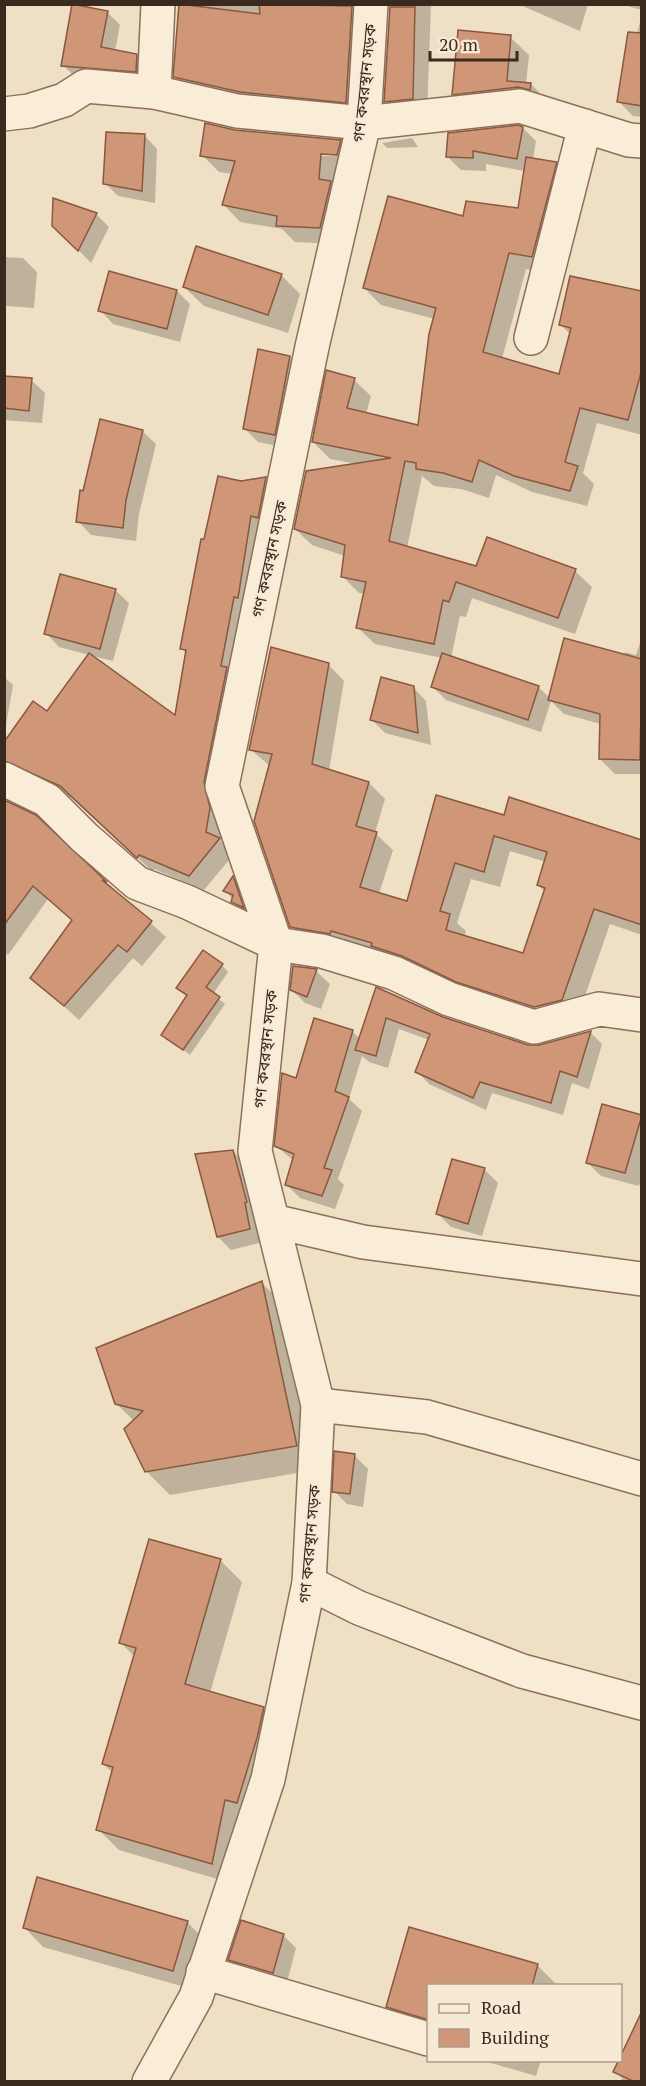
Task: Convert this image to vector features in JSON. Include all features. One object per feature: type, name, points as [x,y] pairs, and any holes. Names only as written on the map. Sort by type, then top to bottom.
[{"type":"street","points":[[154,92],[158,4]]},
{"type":"street","name":"গণ কবরস্থান সড়ক","points":[[149,2082],[196,1997],[268,1779],[309,1583],[318,1405],[255,1151],[276,944],[222,786],[312,347],[364,123],[371,4]]},
{"type":"street","points":[[4,114],[29,111],[64,100],[86,86],[154,92],[237,111],[364,123],[520,106],[629,140],[642,141]]},
{"type":"street","points":[[531,338],[585,126]]},
{"type":"street","points":[[4,779],[47,800],[84,837],[137,883],[187,902],[276,944],[322,951],[394,973],[449,999],[534,1027],[599,1009],[642,1015]]},
{"type":"street","points":[[273,1221],[363,1242],[642,1279]]},
{"type":"street","points":[[318,1405],[427,1417],[642,1479]]},
{"type":"street","points":[[309,1583],[359,1608],[522,1671],[642,1703]]},
{"type":"street","points":[[203,1972],[427,2038]]},
{"type":"building","points":[[72,4],[108,11],[101,47],[137,54],[136,72],[61,66]]},
{"type":"building","points":[[179,4],[260,14],[259,4],[352,6],[346,103],[240,92],[173,77]]},
{"type":"building","points":[[390,7],[415,7],[413,99],[384,102]]},
{"type":"building","points":[[458,30],[511,35],[507,81],[531,83],[530,90],[518,87],[452,95]]},
{"type":"building","points":[[628,32],[642,33],[642,106],[617,102]]},
{"type":"building","points":[[205,123],[235,130],[341,140],[337,155],[321,154],[319,179],[331,181],[320,228],[276,226],[277,216],[222,205],[235,161],[200,156]]},
{"type":"building","points":[[518,125],[523,127],[517,159],[473,151],[473,158],[446,157],[448,133]]},
{"type":"building","points":[[106,132],[145,134],[142,191],[103,184]]},
{"type":"building","points":[[526,157],[557,162],[532,257],[509,253],[483,352],[559,374],[571,328],[559,325],[570,276],[642,291],[642,369],[628,420],[580,408],[565,462],[578,466],[570,491],[514,476],[479,460],[472,482],[443,473],[416,469],[416,463],[405,461],[389,541],[476,566],[487,537],[576,569],[558,618],[456,582],[449,602],[443,600],[434,644],[356,628],[366,582],[341,577],[345,545],[294,529],[306,471],[391,458],[312,442],[326,370],[355,378],[347,408],[418,425],[429,334],[436,308],[363,288],[388,196],[463,216],[466,201],[518,208]]},
{"type":"building","points":[[53,198],[97,213],[78,251],[52,226]]},
{"type":"building","points":[[196,246],[282,274],[268,315],[183,287]]},
{"type":"building","points":[[109,271],[177,290],[167,329],[98,311]]},
{"type":"building","points":[[258,349],[290,356],[275,435],[243,429]]},
{"type":"building","points":[[4,376],[32,378],[29,411],[4,408]]},
{"type":"building","points":[[100,419],[143,430],[126,500],[123,528],[76,522],[80,490],[83,491]]},
{"type":"building","points":[[218,476],[241,481],[266,477],[258,518],[251,516],[238,598],[234,597],[221,666],[227,667],[204,782],[210,808],[206,832],[220,838],[189,876],[139,855],[137,858],[60,786],[4,761],[4,742],[33,701],[47,711],[89,653],[175,715],[186,650],[180,649],[201,539],[204,539]]},
{"type":"building","points":[[60,574],[116,589],[100,649],[44,634]]},
{"type":"building","points":[[564,638],[642,659],[640,760],[599,759],[600,714],[548,700]]},
{"type":"building","points":[[271,647],[329,663],[312,764],[369,782],[356,826],[377,832],[360,887],[407,901],[436,795],[504,815],[509,797],[642,840],[642,925],[594,909],[562,1000],[534,1007],[456,982],[402,956],[371,946],[372,943],[331,931],[330,934],[290,927],[254,821],[272,754],[249,750]],"holes":[[[494,836],[547,852],[537,885],[545,888],[523,953],[446,930],[450,914],[440,911],[455,863],[484,872]]]},
{"type":"building","points":[[442,653],[539,686],[528,720],[431,687]]},
{"type":"building","points":[[381,677],[414,686],[418,733],[370,720]]},
{"type":"building","points":[[4,800],[36,815],[107,882],[102,880],[152,921],[127,952],[118,945],[64,1006],[30,978],[72,920],[33,886],[4,925]]},
{"type":"building","points":[[233,876],[244,908],[231,902],[233,895],[223,891]]},
{"type":"building","points":[[203,950],[223,964],[206,987],[220,997],[183,1050],[161,1035],[187,995],[176,988]]},
{"type":"building","points":[[293,966],[317,969],[307,997],[290,990]]},
{"type":"building","points":[[376,987],[443,1017],[528,1045],[539,1045],[591,1031],[577,1077],[560,1071],[551,1103],[480,1082],[473,1098],[415,1072],[430,1034],[386,1018],[376,1056],[355,1050]]},
{"type":"building","points":[[314,1018],[353,1030],[335,1091],[349,1097],[324,1168],[332,1170],[322,1196],[285,1185],[294,1154],[274,1146],[282,1073],[296,1078]]},
{"type":"building","points":[[602,1104],[642,1115],[625,1173],[586,1163]]},
{"type":"building","points":[[233,1150],[247,1202],[245,1203],[250,1229],[217,1237],[195,1154]]},
{"type":"building","points":[[452,1159],[485,1168],[468,1224],[436,1214]]},
{"type":"building","points":[[262,1281],[297,1446],[145,1472],[124,1429],[143,1411],[115,1404],[96,1348]]},
{"type":"building","points":[[334,1451],[355,1454],[350,1494],[332,1492]]},
{"type":"building","points":[[149,1539],[221,1559],[185,1684],[264,1707],[237,1803],[225,1800],[212,1864],[96,1830],[113,1767],[102,1764],[136,1648],[119,1643]]},
{"type":"building","points":[[37,1877],[188,1921],[173,1971],[23,1928]]},
{"type":"building","points":[[241,1920],[284,1934],[273,1973],[228,1960]]},
{"type":"building","points":[[409,1927],[538,1964],[533,1984],[427,1984],[427,2019],[386,2007]]},
{"type":"building","points":[[642,2011],[642,2082],[635,2082],[613,2072],[618,2062],[622,2062],[622,2053]]}]
